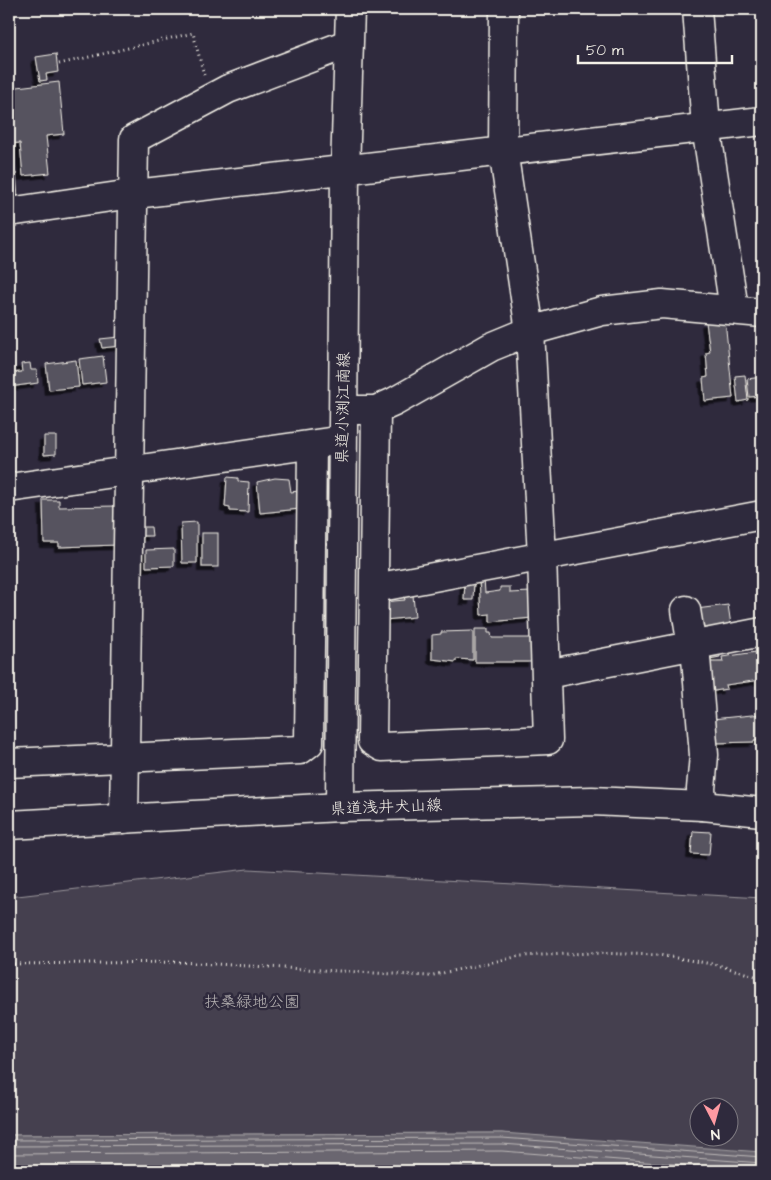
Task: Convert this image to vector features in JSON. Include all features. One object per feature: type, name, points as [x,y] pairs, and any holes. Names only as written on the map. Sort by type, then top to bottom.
[{"type":"street","name":"県道小渕江南線","points":[[340,808],[345,171],[347,44],[350,9]]},
{"type":"street","points":[[376,410],[372,741],[382,747],[548,740],[542,556],[530,331],[503,150],[504,9]]},
{"type":"street","points":[[698,9],[706,127],[734,309]]},
{"type":"street","points":[[124,819],[134,139],[211,100],[228,89],[347,44]]},
{"type":"street","points":[[9,212],[503,150],[762,121]]},
{"type":"street","points":[[343,410],[376,410],[394,402],[491,347],[530,331],[602,311],[662,304],[762,313]]},
{"type":"street","points":[[9,488],[342,440]]},
{"type":"street","points":[[9,763],[300,750],[309,743],[312,445]]},
{"type":"street","points":[[375,588],[762,515]]},
{"type":"street","points":[[686,610],[693,647],[704,755],[701,788],[702,806]]},
{"type":"street","points":[[546,674],[693,647],[762,632]]},
{"type":"street","name":"県道浅井犬山線","points":[[9,825],[340,808],[592,801],[702,806],[762,812]]},
{"type":"path","points":[[59,64],[193,33],[211,100]]},
{"type":"path","points":[[9,964],[178,962],[429,976],[520,956],[592,953],[659,955],[718,965],[762,978]]},
{"type":"green space","name":"扶桑緑地公園","points":[[248,869],[762,898],[762,1171],[502,1133],[9,1135],[9,897]]},
{"type":"water","points":[[502,1133],[762,1152],[762,1171],[9,1171],[9,1135]]},
{"type":"building","points":[[56,54],[58,72],[46,74],[47,80],[40,81],[36,57]]},
{"type":"building","points":[[59,82],[64,134],[46,136],[50,173],[23,176],[20,143],[9,144],[9,88]]},
{"type":"building","points":[[16,173],[18,198],[9,199],[9,174]]},
{"type":"building","points":[[725,320],[733,398],[705,401],[703,378],[708,377],[706,353],[710,352],[706,322]]},
{"type":"building","points":[[119,337],[120,346],[102,348],[100,339]]},
{"type":"building","points":[[103,356],[106,382],[82,385],[79,359]]},
{"type":"building","points":[[76,360],[79,387],[49,390],[46,364]]},
{"type":"building","points":[[30,363],[31,370],[37,370],[38,383],[9,387],[9,373],[22,372],[21,364]]},
{"type":"building","points":[[745,375],[748,400],[738,402],[735,376]]},
{"type":"building","points":[[762,377],[762,396],[749,397],[747,379]]},
{"type":"building","points":[[44,436],[56,436],[56,454],[44,455]]},
{"type":"building","points":[[227,477],[249,482],[248,512],[230,511],[230,508],[225,507]]},
{"type":"building","points":[[275,478],[289,479],[291,492],[298,491],[300,509],[260,513],[257,482]]},
{"type":"building","points":[[43,500],[59,500],[59,507],[117,506],[118,545],[59,547],[59,543],[44,543]]},
{"type":"building","points":[[197,522],[197,563],[182,563],[181,523]]},
{"type":"building","points":[[140,527],[151,527],[152,536],[140,536]]},
{"type":"building","points":[[202,533],[218,533],[218,567],[202,567]]},
{"type":"building","points":[[174,549],[174,566],[146,567],[146,550]]},
{"type":"building","points":[[479,578],[484,578],[485,593],[500,591],[500,587],[510,587],[510,593],[531,592],[532,618],[490,622],[490,614],[481,615]]},
{"type":"building","points":[[465,581],[474,581],[473,600],[464,600]]},
{"type":"building","points":[[413,595],[415,617],[385,620],[383,602],[405,600],[404,596]]},
{"type":"building","points":[[728,605],[731,625],[699,629],[696,609]]},
{"type":"building","points":[[475,629],[488,629],[488,633],[491,633],[492,638],[532,638],[532,662],[475,662]]},
{"type":"building","points":[[473,631],[473,660],[456,659],[456,662],[432,659],[432,635],[441,634],[441,632]]},
{"type":"building","points":[[719,651],[720,657],[705,660],[704,653]]},
{"type":"building","points":[[756,652],[760,680],[726,685],[727,689],[708,692],[703,662],[723,662],[722,657]]},
{"type":"building","points":[[762,714],[762,739],[754,740],[754,742],[714,743],[712,719]]},
{"type":"building","points":[[693,831],[711,832],[709,855],[691,854]]}]
